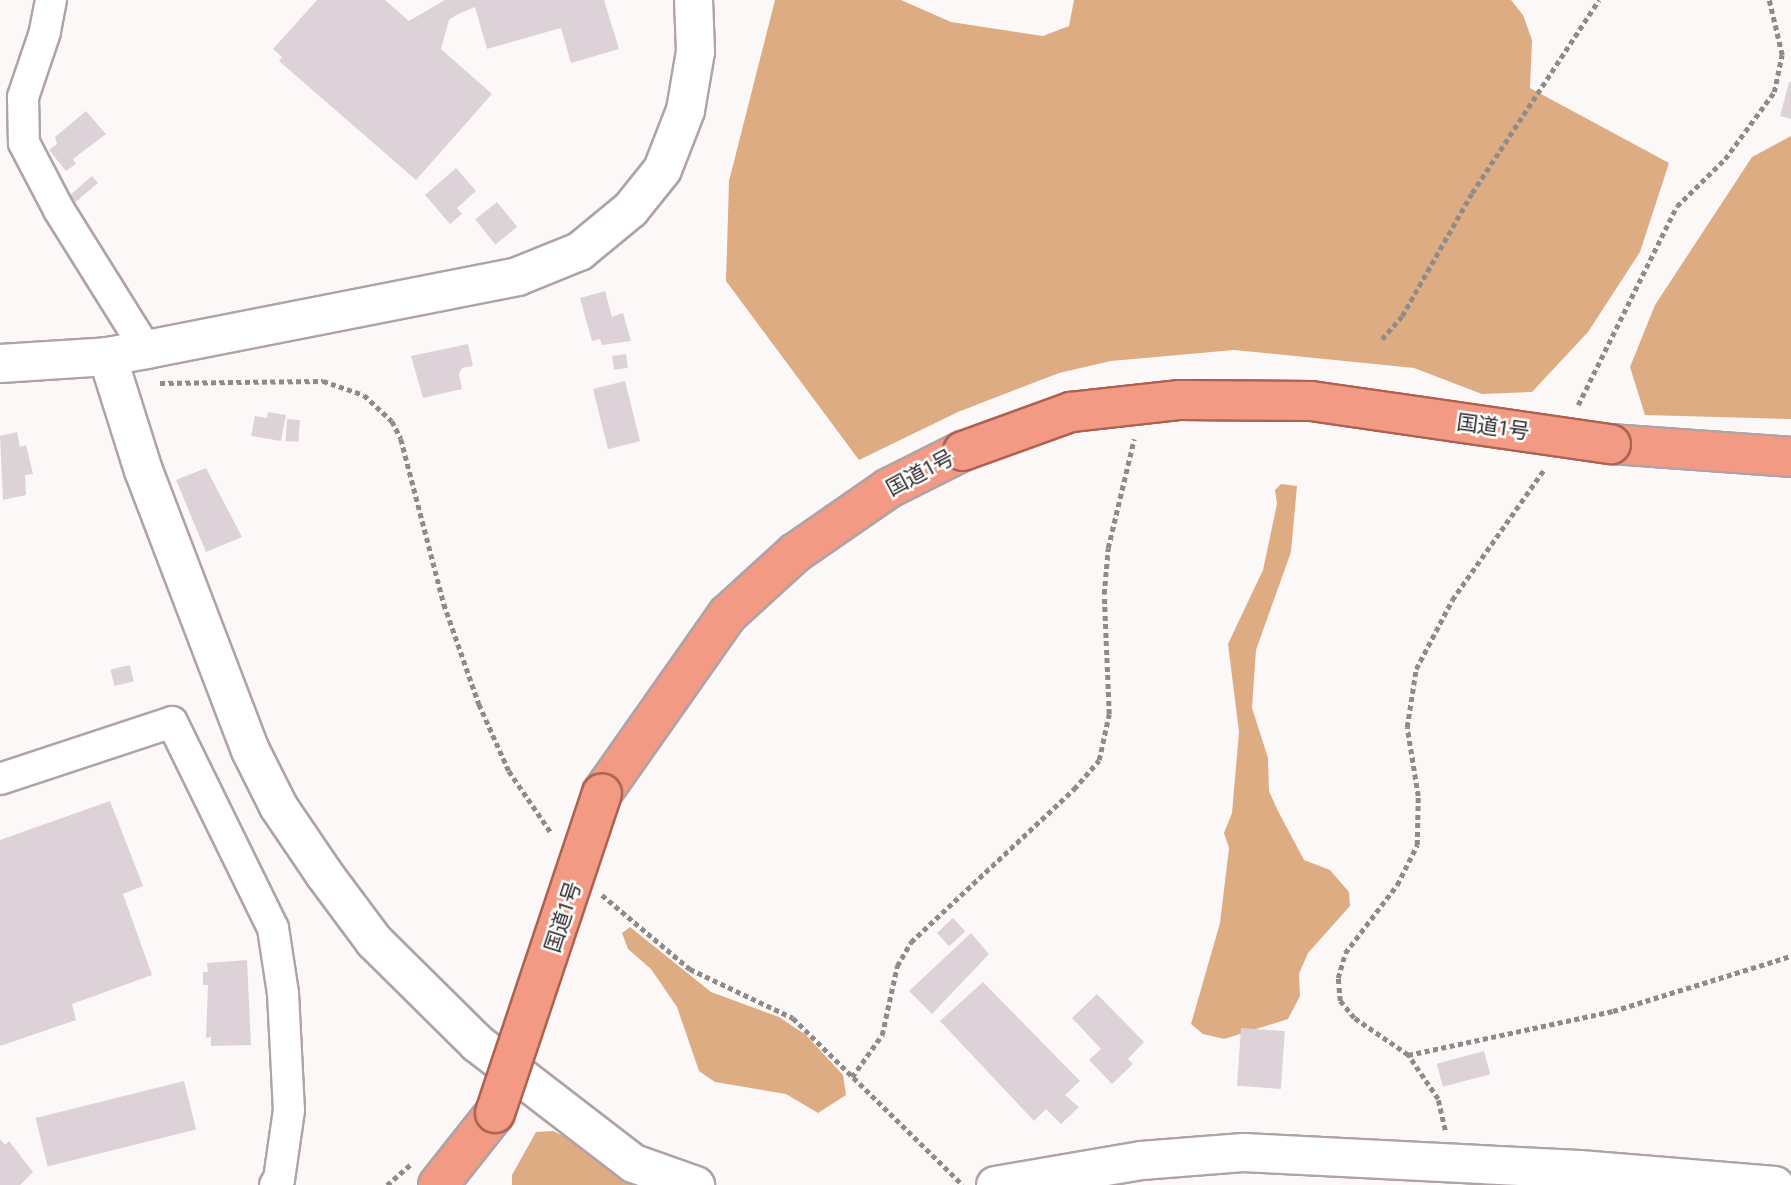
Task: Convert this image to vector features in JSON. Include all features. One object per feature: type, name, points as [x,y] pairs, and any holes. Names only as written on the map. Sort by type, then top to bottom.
[{"type":"highway","name":"国道1号","points":[[438,1185],[495,1112],[602,793],[727,615],[796,553],[868,502],[963,451],[1070,412],[1180,400],[1311,401],[1611,444],[1791,457]]},
{"type":"street","points":[[51,0],[45,32],[23,97],[24,143],[59,210],[146,349]]},
{"type":"street","points":[[0,363],[107,356],[146,349],[517,276],[579,251],[630,209],[662,169],[685,110],[695,51],[693,0]]},
{"type":"street","points":[[107,356],[118,393],[250,750],[278,806],[332,885],[373,941],[477,1043],[634,1163],[695,1185]]},
{"type":"street","points":[[0,779],[172,722],[272,928],[283,993],[289,1110],[275,1185]]},
{"type":"street","points":[[995,1185],[1141,1160],[1243,1152],[1332,1154],[1453,1165],[1579,1169],[1774,1185]]},
{"type":"path","points":[[1382,339],[1402,316],[1472,193],[1598,0]]},
{"type":"path","points":[[1577,408],[1677,206],[1725,159],[1774,92],[1782,71],[1782,54],[1769,0]]},
{"type":"path","points":[[118,393],[162,382],[323,381],[364,395],[392,421],[401,439],[444,604],[479,704],[509,771],[556,839]]},
{"type":"path","points":[[1564,407],[1590,409]]},
{"type":"path","points":[[852,1077],[882,1035],[897,966],[912,942],[1058,805],[1099,760],[1109,714],[1104,594],[1108,548],[1136,433]]},
{"type":"path","points":[[1453,1165],[1438,1099],[1408,1055],[1354,1018],[1340,1001],[1339,978],[1345,953],[1397,885],[1417,845],[1418,796],[1407,727],[1416,669],[1452,600],[1550,457]]},
{"type":"path","points":[[600,891],[690,969],[793,1018],[963,1185]]},
{"type":"path","points":[[1408,1055],[1613,1011],[1791,956]]},
{"type":"shaded area","points":[[775,0],[901,0],[951,22],[1043,36],[1069,26],[1074,0],[1511,0],[1523,15],[1532,40],[1530,88],[1669,163],[1640,252],[1588,332],[1532,392],[1482,394],[1414,368],[1234,350],[1111,361],[1059,373],[958,412],[859,460],[726,281],[729,181]]},
{"type":"shaded area","points":[[1791,136],[1791,419],[1645,415],[1630,367],[1655,305],[1752,157]]},
{"type":"shaded area","points":[[1281,484],[1297,486],[1291,552],[1256,650],[1252,708],[1268,758],[1269,791],[1278,811],[1304,860],[1330,870],[1349,892],[1350,906],[1308,953],[1299,974],[1300,996],[1288,1019],[1224,1039],[1203,1034],[1191,1024],[1220,923],[1229,848],[1224,833],[1232,813],[1239,732],[1228,644],[1263,570],[1277,504],[1275,490]]},
{"type":"shaded area","points":[[630,927],[711,992],[779,1017],[806,1035],[843,1075],[846,1095],[818,1113],[786,1094],[715,1082],[699,1071],[677,1007],[651,969],[628,949],[622,933]]},
{"type":"shaded area","points":[[553,1131],[587,1147],[638,1185],[512,1185],[512,1175],[536,1132]]},
{"type":"building","points":[[317,0],[385,0],[409,21],[445,0],[604,0],[619,49],[571,63],[561,28],[487,49],[475,7],[456,15],[449,20],[441,49],[492,94],[416,180],[279,61],[282,57],[273,49]]},
{"type":"building","points":[[1791,82],[1791,119],[1780,116]]},
{"type":"building","points":[[86,111],[106,134],[73,159],[76,164],[66,171],[49,150],[57,144],[55,137]]},
{"type":"building","points":[[456,168],[476,191],[457,208],[462,214],[450,224],[425,195]]},
{"type":"building","points":[[92,176],[98,183],[71,206],[66,199]]},
{"type":"building","points":[[497,202],[517,227],[495,244],[475,220]]},
{"type":"building","points":[[605,291],[612,317],[623,313],[631,341],[602,345],[600,339],[592,341],[580,298]]},
{"type":"building","points":[[468,344],[473,366],[462,368],[459,374],[462,389],[423,398],[411,356]]},
{"type":"building","points":[[626,354],[628,368],[614,370],[612,356]]},
{"type":"building","points":[[625,381],[640,441],[608,449],[593,389]]},
{"type":"building","points":[[268,412],[286,415],[281,441],[251,436],[255,416],[267,418]]},
{"type":"building","points":[[287,419],[300,420],[298,442],[285,441]]},
{"type":"building","points":[[17,432],[20,447],[26,445],[33,474],[25,475],[26,495],[3,500],[0,436]]},
{"type":"building","points":[[206,468],[242,537],[206,552],[176,480]]},
{"type":"building","points":[[130,665],[134,682],[114,686],[111,669]]},
{"type":"building","points":[[110,801],[143,886],[123,894],[152,975],[72,1004],[76,1020],[0,1046],[0,840]]},
{"type":"building","points":[[953,918],[965,931],[949,946],[937,933]]},
{"type":"building","points":[[971,933],[989,954],[932,1014],[909,991]]},
{"type":"building","points":[[247,960],[251,1045],[211,1046],[211,1037],[206,1038],[208,985],[203,985],[203,972],[208,972],[207,963]]},
{"type":"building","points":[[983,982],[1080,1081],[1065,1095],[1079,1107],[1061,1124],[1046,1109],[1034,1121],[940,1021]]},
{"type":"building","points":[[1097,994],[1144,1042],[1128,1059],[1133,1064],[1112,1084],[1089,1060],[1101,1049],[1072,1018]]},
{"type":"building","points":[[1241,1028],[1285,1031],[1281,1089],[1237,1086]]},
{"type":"building","points":[[1484,1051],[1490,1074],[1443,1087],[1437,1064]]},
{"type":"building","points":[[184,1081],[196,1130],[48,1167],[36,1118]]},
{"type":"building","points":[[0,1139],[5,1145],[9,1141],[33,1172],[20,1185],[0,1185]]}]
